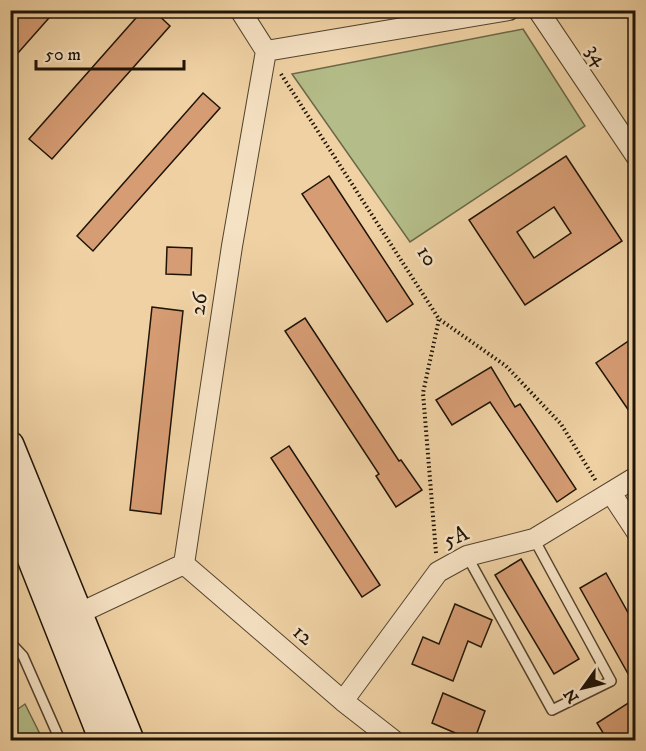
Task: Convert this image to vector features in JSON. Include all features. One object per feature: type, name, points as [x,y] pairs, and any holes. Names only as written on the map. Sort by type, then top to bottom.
[{"type":"main road","points":[[10,445],[20,519],[67,619],[130,741]]},
{"type":"main road","points":[[67,619],[103,741]]},
{"type":"street","points":[[240,10],[266,51],[509,10]]},
{"type":"street","name":"34","points":[[538,10],[636,156]]},
{"type":"street","name":"26","points":[[184,564],[232,246],[266,51]]},
{"type":"street","name":"5A","points":[[343,701],[438,572],[467,556],[534,539],[636,477]]},
{"type":"street","points":[[608,495],[636,531]]},
{"type":"street","points":[[67,619],[184,564]]},
{"type":"street","name":"12","points":[[184,564],[393,741]]},
{"type":"lane","points":[[467,556],[552,710],[611,681],[534,539]]},
{"type":"lane","points":[[10,642],[23,656],[60,741]]},
{"type":"path","name":"10","points":[[266,51],[439,319],[506,366],[553,416],[608,495]]},
{"type":"path","points":[[438,572],[423,393],[439,319]]},
{"type":"green space","points":[[523,29],[585,126],[410,242],[292,74]]},
{"type":"green space","points":[[25,704],[43,740],[17,740],[11,714]]},
{"type":"building","points":[[22,10],[56,10],[10,62],[10,23]]},
{"type":"building","points":[[143,10],[153,10],[170,26],[52,159],[29,139]]},
{"type":"building","points":[[203,93],[220,108],[93,251],[77,236]]},
{"type":"building","points":[[566,156],[622,241],[525,305],[469,220]],"holes":[[[554,207],[571,233],[534,258],[517,232]]]},
{"type":"building","points":[[329,176],[413,304],[387,322],[302,194]]},
{"type":"building","points":[[167,247],[192,248],[191,275],[166,274]]},
{"type":"building","points":[[152,307],[183,311],[161,514],[130,510]]},
{"type":"building","points":[[305,318],[399,461],[401,460],[422,490],[396,507],[376,476],[379,474],[285,331]]},
{"type":"building","points":[[636,336],[636,421],[596,363]]},
{"type":"building","points":[[491,367],[515,407],[520,404],[576,489],[557,502],[490,402],[452,425],[436,400]]},
{"type":"building","points":[[289,446],[380,585],[362,597],[271,458]]},
{"type":"building","points":[[521,559],[579,659],[554,674],[495,575]]},
{"type":"building","points":[[606,573],[636,627],[636,688],[580,588]]},
{"type":"building","points":[[455,604],[492,620],[481,647],[468,641],[453,681],[412,664],[423,637],[439,644]]},
{"type":"building","points":[[443,693],[485,711],[474,741],[432,723]]},
{"type":"building","points":[[636,698],[636,741],[608,741],[597,723]]}]
